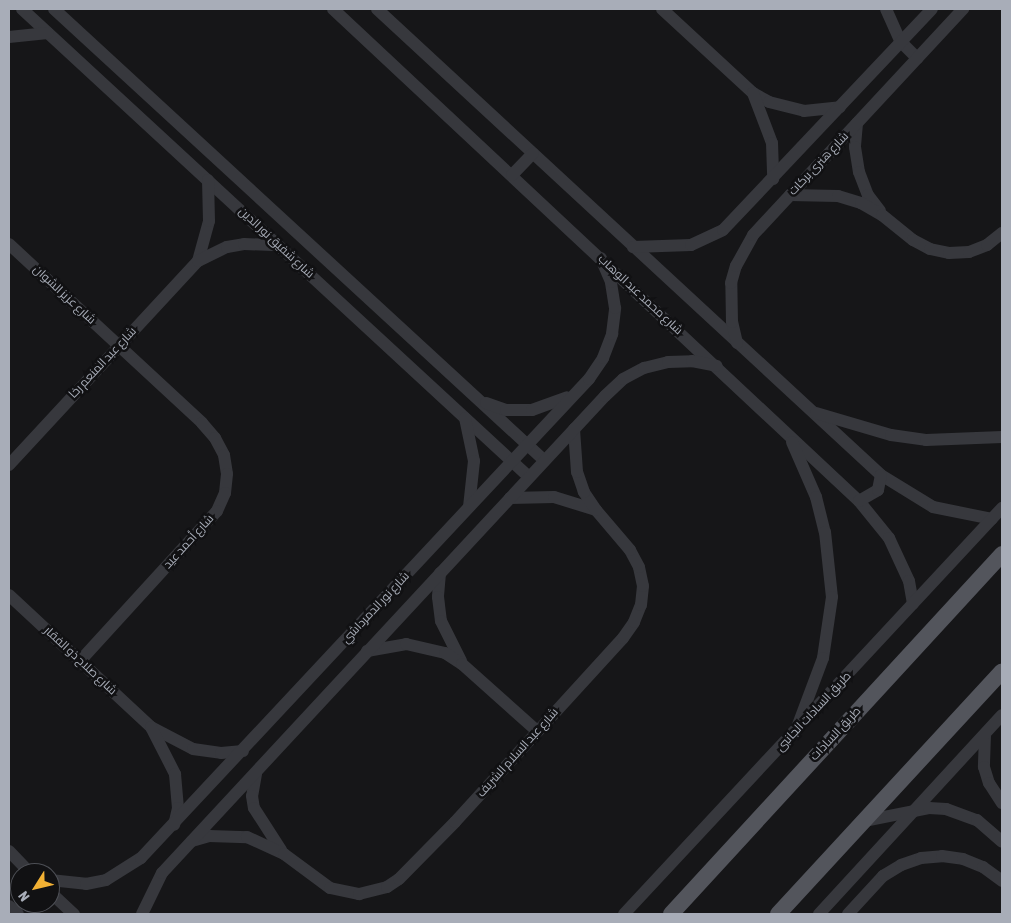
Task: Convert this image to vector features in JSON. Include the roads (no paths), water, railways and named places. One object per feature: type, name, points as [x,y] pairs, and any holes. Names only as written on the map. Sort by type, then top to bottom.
[{"type":"main road","name":"طريق السادات","points":[[671,914],[1000,557]]},
{"type":"main road","points":[[778,914],[1002,671]]},
{"type":"street","name":"شارع شفيق نور الدين","points":[[22,9],[529,477]]},
{"type":"street","name":"شارع شفيق نور الدين","points":[[54,9],[544,460]]},
{"type":"street","name":"شارع محمد عبد الوهاب","points":[[333,9],[717,366],[859,501],[890,538],[909,581],[913,604]]},
{"type":"street","points":[[886,9],[901,42],[917,58]]},
{"type":"street","points":[[932,9],[949,23]]},
{"type":"street","name":"شارع هنرى بركات","points":[[633,246],[674,248],[708,239],[736,219],[932,9]]},
{"type":"street","name":"شارع هنرى بركات","points":[[737,343],[730,301],[736,266],[753,235],[963,9]]},
{"type":"street","points":[[379,10],[881,475],[933,507],[992,519]]},
{"type":"street","points":[[666,10],[753,93],[769,102],[795,110],[840,107]]},
{"type":"street","points":[[9,37],[48,33]]},
{"type":"street","points":[[753,93],[772,143],[773,179]]},
{"type":"street","points":[[857,123],[855,147],[859,172],[868,194],[882,215]]},
{"type":"street","points":[[169,145],[184,128]]},
{"type":"street","points":[[512,175],[532,153]]},
{"type":"street","name":"شارع عبد المنعم رخا","points":[[198,261],[209,222],[208,180]]},
{"type":"street","points":[[790,195],[838,196],[861,203],[882,215],[913,240],[930,249],[949,253],[969,252],[987,245],[1002,233]]},
{"type":"street","name":"شارع عزيز الشوان","points":[[9,244],[119,346]]},
{"type":"street","name":"شارع عبد المنعم رخا","points":[[9,465],[198,261],[227,247],[244,244],[278,245]]},
{"type":"street","name":"شارع نور الدمرداشي","points":[[60,881],[86,884],[106,880],[125,871],[164,836],[580,389],[604,358],[612,334],[615,308],[611,282],[601,258]]},
{"type":"street","name":"شارع أحمد عيد","points":[[80,661],[205,526],[217,511],[225,493],[227,474],[224,455],[215,438],[119,346]]},
{"type":"street","name":"شارع نور الدمرداشي","points":[[142,914],[154,886],[181,852],[544,460],[623,379],[644,368],[668,362],[692,361],[717,366]]},
{"type":"street","points":[[481,402],[506,410],[532,410],[557,403],[580,389]]},
{"type":"street","points":[[810,411],[891,435],[926,440],[1002,437]]},
{"type":"street","points":[[465,418],[474,462],[474,486],[468,509]]},
{"type":"street","name":"شارع عبد السلام الشريف","points":[[192,841],[210,836],[247,837],[284,854],[324,884],[344,892],[358,894],[387,887],[410,870],[622,638],[634,622],[641,605],[642,586],[639,567],[630,550],[596,510],[576,472],[574,429]]},
{"type":"street","points":[[788,433],[816,498],[825,532],[832,597],[823,658],[795,732]]},
{"type":"street","points":[[859,501],[878,490],[881,475]]},
{"type":"street","points":[[510,498],[554,497],[596,510]]},
{"type":"street","name":"طريق السادات الجانبى","points":[[624,914],[1002,508]]},
{"type":"street","points":[[440,573],[438,597],[441,621],[462,664]]},
{"type":"street","name":"شارع صلاح ذو الفقار","points":[[9,595],[151,726],[193,749],[221,753],[243,751]]},
{"type":"street","points":[[367,651],[387,646],[426,647],[462,664],[537,731]]},
{"type":"street","points":[[819,914],[1002,715]]},
{"type":"street","name":"شارع صلاح ذو الفقار","points":[[151,726],[175,774],[178,808],[174,825]]},
{"type":"street","points":[[985,735],[984,767],[989,783],[1002,803]]},
{"type":"street","name":"شارع عبد السلام الشريف","points":[[257,771],[252,790],[254,808],[284,854]]},
{"type":"street","points":[[217,779],[234,795]]},
{"type":"street","points":[[864,821],[937,808],[962,813],[1000,835]]},
{"type":"street","points":[[164,836],[181,852]]},
{"type":"street","points":[[9,870],[13,856]]},
{"type":"street","points":[[848,914],[883,876],[901,864],[921,858],[942,856],[963,859],[983,867],[1002,881]]},
{"type":"street","points":[[60,901],[74,914]]},
{"type":"street","points":[[9,906],[18,914]]}]
